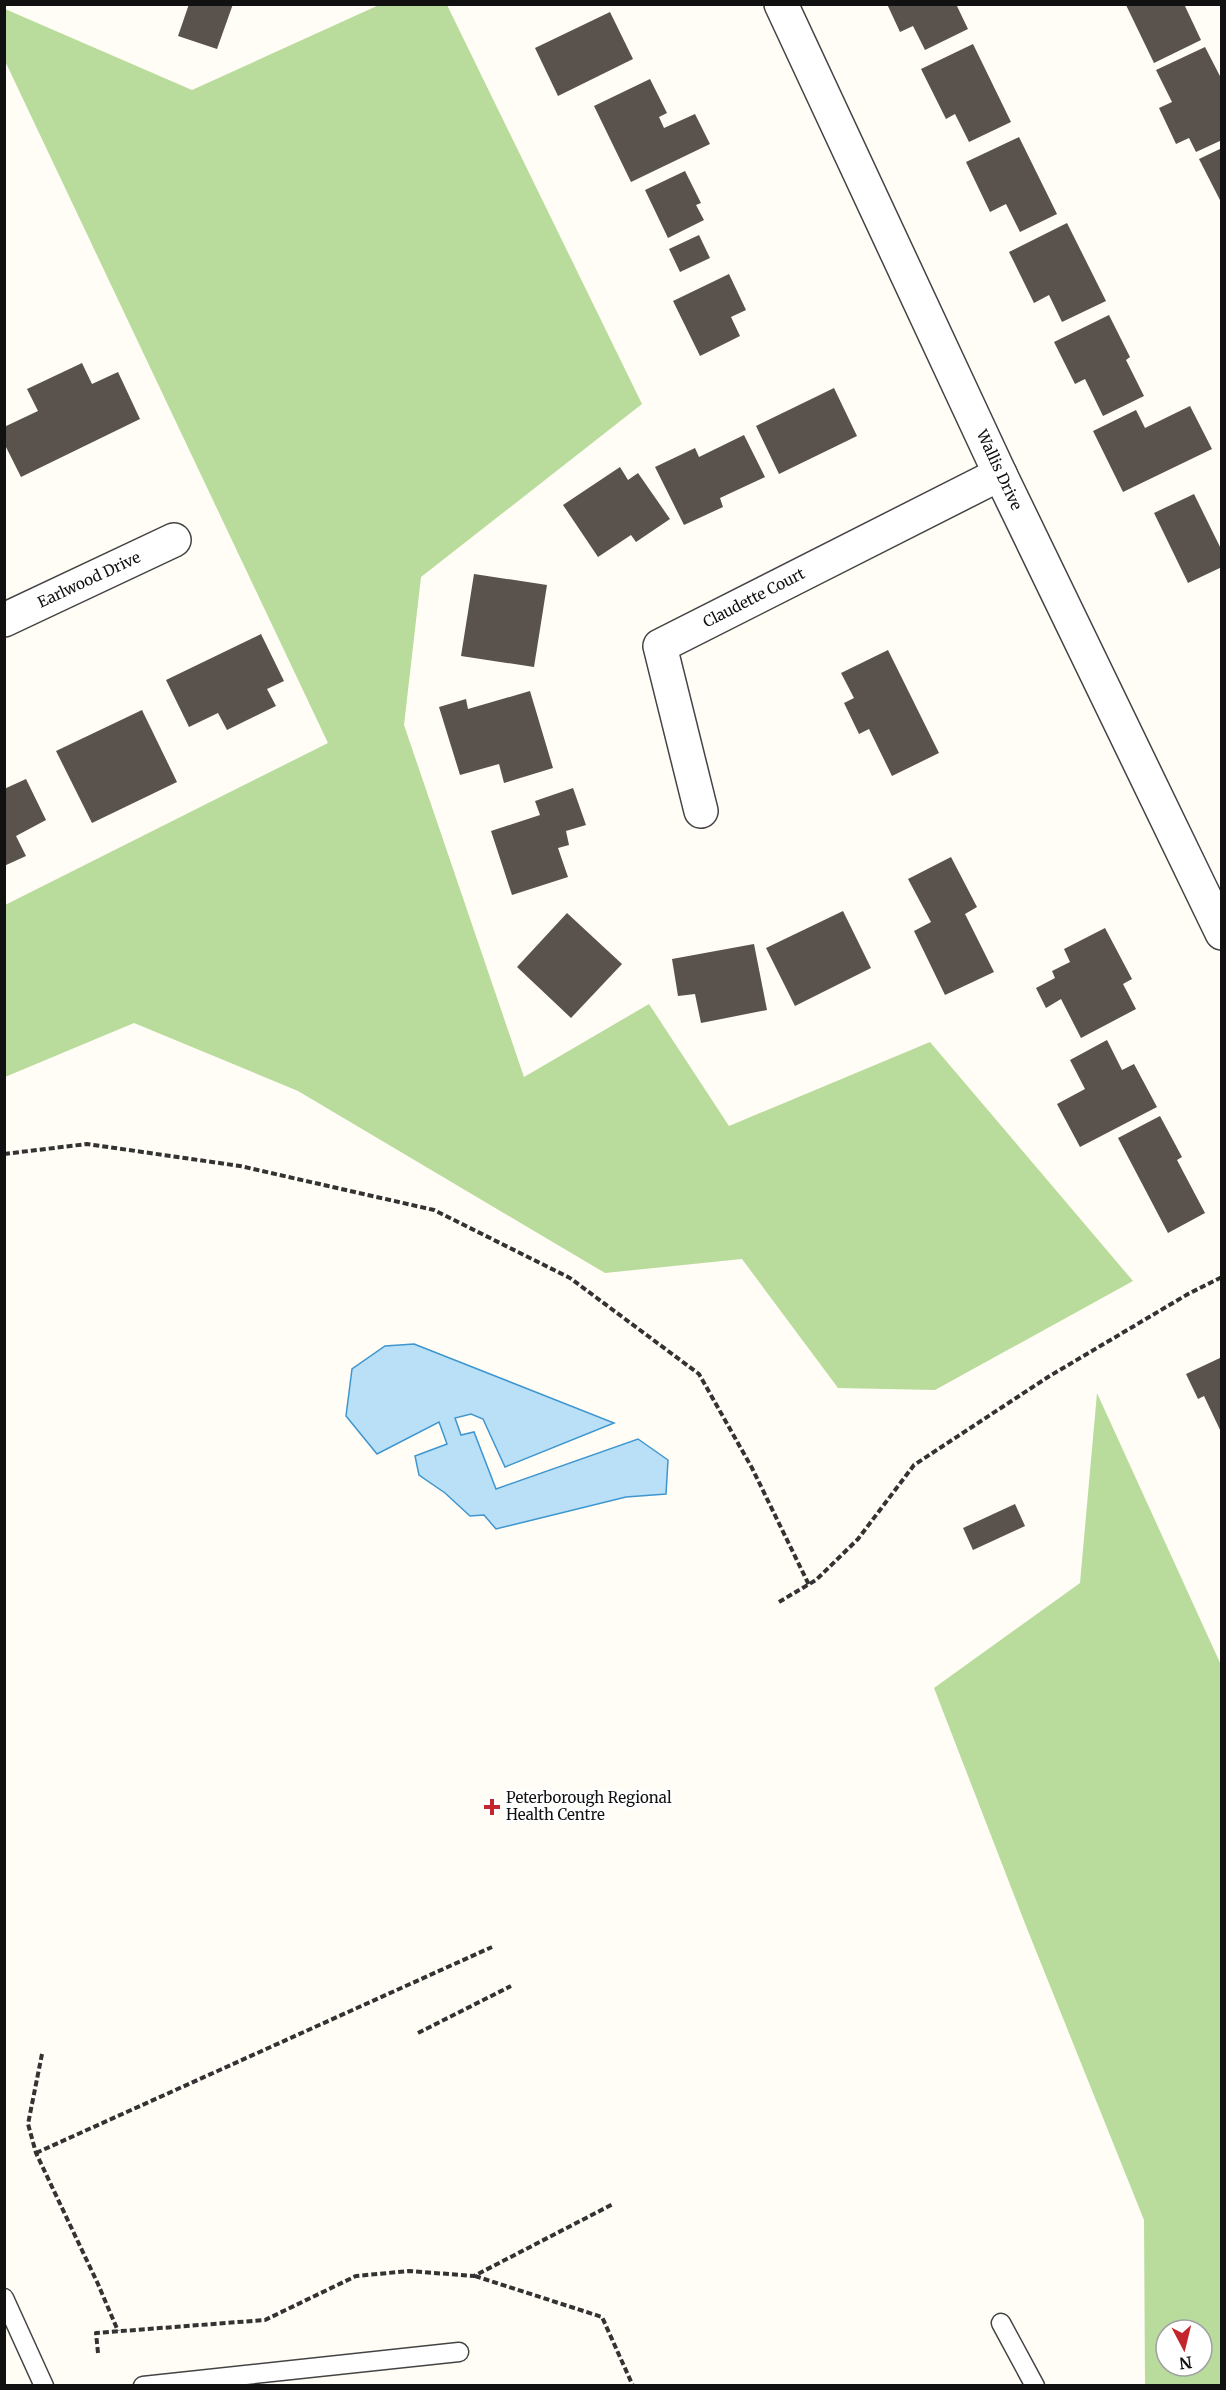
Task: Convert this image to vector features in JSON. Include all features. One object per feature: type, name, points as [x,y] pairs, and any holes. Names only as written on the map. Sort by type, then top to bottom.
[{"type":"street","name":"Wallis Drive","points":[[781,4],[1000,474],[1221,933]]},
{"type":"street","name":"Claudette Court","points":[[701,811],[660,646],[1000,474]]},
{"type":"street","name":"Earlwood Drive","points":[[4,620],[174,540]]},
{"type":"lane","points":[[4,2298],[44,2385]]},
{"type":"lane","points":[[1001,2323],[1035,2385]]},
{"type":"lane","points":[[144,2385],[459,2352]]},
{"type":"path","points":[[4,1154],[87,1144],[240,1166],[434,1210],[570,1278],[699,1374],[752,1468],[809,1585]]},
{"type":"path","points":[[779,1602],[809,1585],[858,1539],[914,1465],[1048,1377],[1221,1277]]},
{"type":"path","points":[[36,2153],[492,1947]]},
{"type":"path","points":[[418,2033],[511,1986]]},
{"type":"path","points":[[42,2054],[28,2124],[36,2153],[118,2331]]},
{"type":"path","points":[[474,2276],[613,2204]]},
{"type":"path","points":[[98,2353],[96,2332],[265,2320],[356,2276],[409,2271],[474,2276],[602,2316],[633,2385]]},
{"type":"green space","points":[[379,5],[447,5],[642,404],[421,577],[404,725],[524,1077],[649,1004],[729,1126],[930,1042],[1133,1281],[935,1390],[838,1388],[742,1259],[605,1273],[298,1091],[134,1023],[5,1077],[5,905],[328,743],[5,61],[5,9],[192,90]]},
{"type":"green space","points":[[1097,1393],[1221,1665],[1221,2385],[1145,2385],[1144,2220],[1026,1926],[934,1688],[1080,1583]]},
{"type":"water","points":[[414,1344],[614,1423],[505,1467],[483,1419],[471,1414],[455,1418],[461,1435],[474,1432],[496,1489],[638,1439],[668,1460],[666,1494],[626,1497],[496,1529],[484,1515],[470,1516],[445,1493],[419,1475],[415,1456],[447,1444],[439,1422],[377,1454],[346,1416],[352,1369],[385,1346]]},
{"type":"building","points":[[189,4],[233,4],[217,49],[178,36]]},
{"type":"building","points":[[887,4],[956,4],[968,29],[925,50],[913,26],[900,32]]},
{"type":"building","points":[[1127,4],[1184,4],[1201,40],[1154,63]]},
{"type":"building","points":[[610,12],[633,59],[558,96],[535,48]]},
{"type":"building","points":[[973,44],[1011,122],[969,142],[955,114],[946,119],[921,69]]},
{"type":"building","points":[[1205,47],[1222,80],[1222,140],[1196,152],[1189,138],[1176,144],[1159,108],[1172,102],[1156,70]]},
{"type":"building","points":[[650,79],[667,113],[659,117],[664,128],[695,114],[710,144],[631,182],[594,106]]},
{"type":"building","points":[[1019,137],[1057,214],[1020,232],[1006,204],[990,212],[966,162]]},
{"type":"building","points":[[1222,148],[1222,204],[1199,159]]},
{"type":"building","points":[[685,171],[701,203],[696,205],[704,220],[668,238],[645,190]]},
{"type":"building","points":[[1067,223],[1106,301],[1062,322],[1049,295],[1034,303],[1009,252]]},
{"type":"building","points":[[699,235],[710,258],[680,272],[669,249]]},
{"type":"building","points":[[729,274],[746,310],[731,317],[740,336],[700,356],[673,301]]},
{"type":"building","points":[[1109,315],[1130,357],[1126,360],[1144,396],[1103,416],[1085,379],[1075,384],[1054,342]]},
{"type":"building","points":[[82,363],[92,384],[118,372],[140,419],[21,477],[4,443],[4,427],[38,411],[27,389]]},
{"type":"building","points":[[834,388],[857,436],[779,474],[756,426]]},
{"type":"building","points":[[1190,406],[1212,449],[1123,492],[1093,431],[1136,410],[1145,428]]},
{"type":"building","points":[[744,435],[765,477],[720,498],[723,507],[684,525],[655,467],[695,448],[699,457]]},
{"type":"building","points":[[620,467],[628,480],[638,473],[670,519],[636,542],[631,535],[598,557],[563,505]]},
{"type":"building","points":[[1194,494],[1222,551],[1222,567],[1188,583],[1154,513]]},
{"type":"building","points":[[474,574],[547,585],[534,667],[461,656]]},
{"type":"building","points":[[261,634],[284,681],[267,689],[276,706],[227,730],[218,713],[189,727],[166,680]]},
{"type":"building","points":[[888,650],[939,753],[892,776],[869,729],[859,734],[844,703],[854,698],[841,673]]},
{"type":"building","points":[[530,691],[553,768],[504,783],[499,764],[460,775],[439,707],[466,699],[468,709]]},
{"type":"building","points":[[142,710],[177,782],[92,823],[56,751]]},
{"type":"building","points":[[26,779],[46,820],[16,836],[26,856],[4,866],[4,789]]},
{"type":"building","points":[[573,788],[586,825],[566,831],[569,845],[558,848],[568,877],[512,895],[491,831],[540,815],[535,801]]},
{"type":"building","points":[[951,857],[977,907],[965,914],[994,972],[945,995],[914,931],[931,922],[908,879]]},
{"type":"building","points":[[843,911],[871,968],[795,1006],[766,948]]},
{"type":"building","points":[[567,913],[622,964],[571,1018],[517,967]]},
{"type":"building","points":[[1105,928],[1132,979],[1123,984],[1136,1009],[1081,1038],[1061,999],[1046,1008],[1036,988],[1055,978],[1052,971],[1070,962],[1064,949]]},
{"type":"building","points":[[754,944],[767,1010],[701,1023],[695,994],[678,996],[672,959]]},
{"type":"building","points":[[1107,1040],[1122,1070],[1134,1064],[1157,1107],[1080,1147],[1057,1104],[1085,1089],[1070,1060]]},
{"type":"building","points":[[1160,1116],[1182,1157],[1177,1160],[1205,1213],[1168,1233],[1118,1138]]},
{"type":"building","points":[[1222,1357],[1222,1434],[1204,1396],[1198,1399],[1186,1374]]},
{"type":"building","points":[[1015,1504],[1025,1526],[973,1550],[963,1528]]},
{"type":"place","name":"Peterborough Regional Health Centre","points":[[492,1807]]}]
